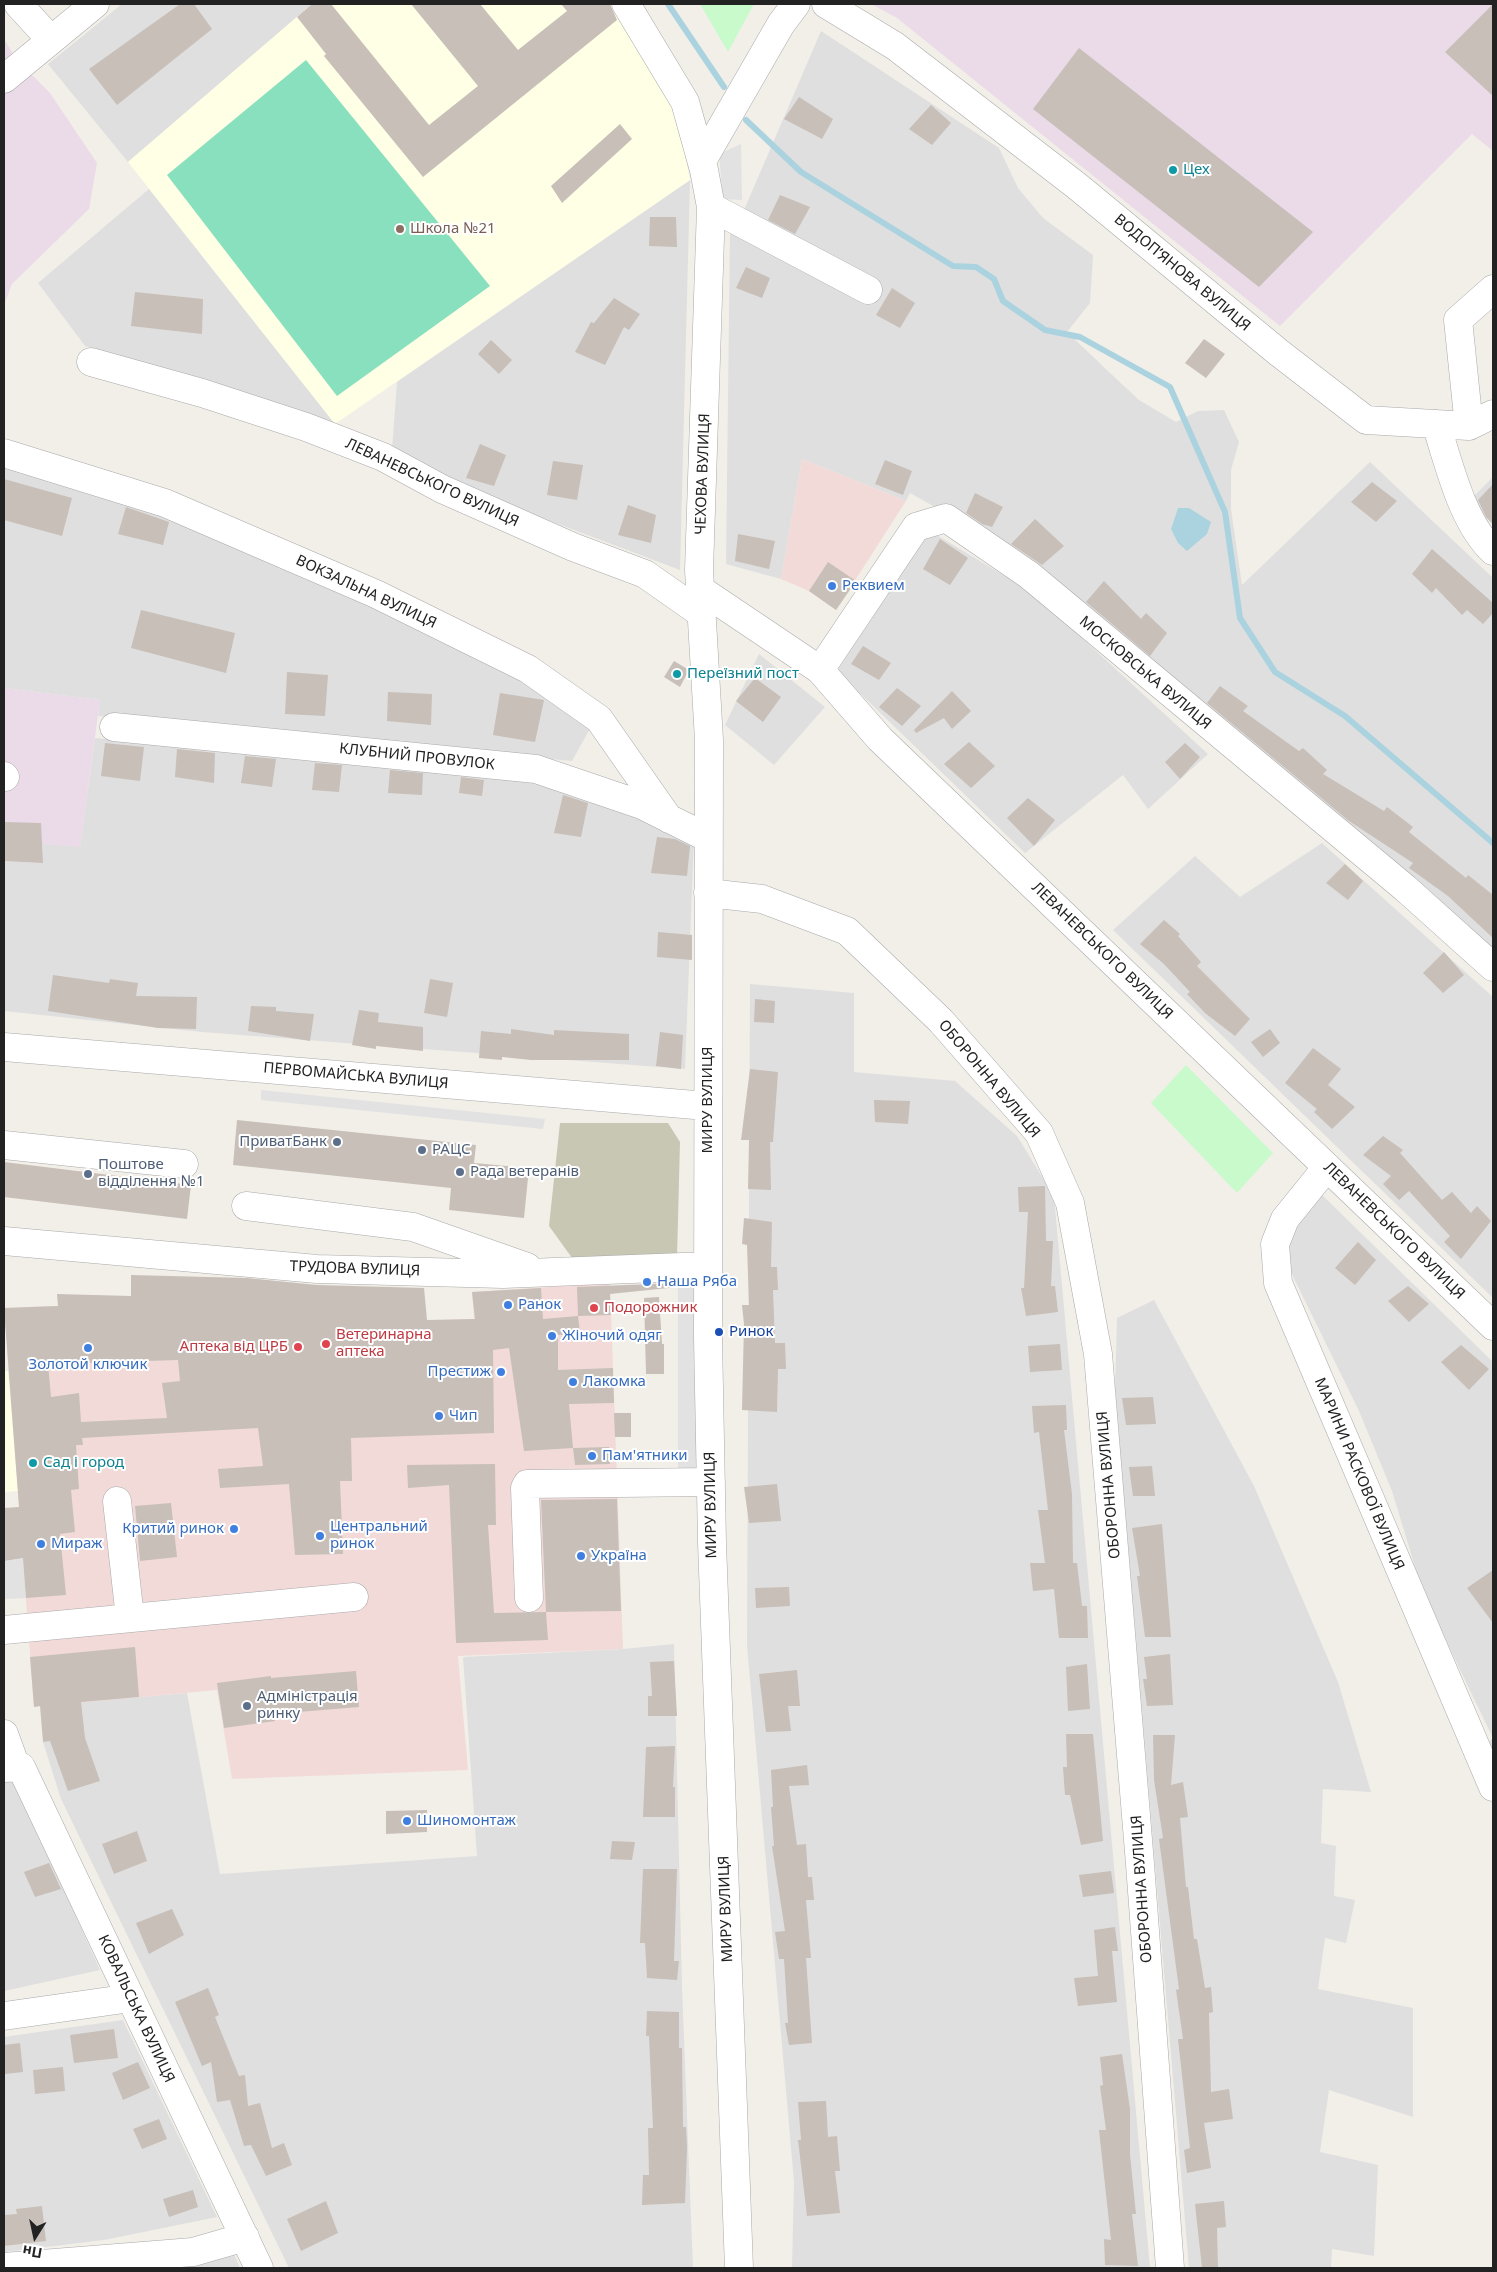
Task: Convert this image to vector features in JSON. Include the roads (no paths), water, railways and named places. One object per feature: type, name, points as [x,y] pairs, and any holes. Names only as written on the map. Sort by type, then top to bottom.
[{"type":"street","points":[[18,4],[42,48]]},
{"type":"street","points":[[4,79],[95,4]]},
{"type":"street","name":"ЧЕХОВА ВУЛИЦЯ","points":[[626,4],[685,102],[702,161],[711,208],[701,602],[709,740]]},
{"type":"street","points":[[702,161],[781,24],[796,4]]},
{"type":"street","name":"ВОДОП’ЯНОВА ВУЛИЦЯ","points":[[826,4],[895,46],[1069,180],[1278,352],[1366,420],[1469,426]]},
{"type":"street","points":[[711,208],[868,290]]},
{"type":"street","points":[[1493,289],[1458,320],[1469,426],[1493,414]]},
{"type":"street","name":"ЛЕВАНЕВСЬКОГО ВУЛИЦЯ","points":[[91,362],[202,393],[306,427],[383,457],[442,489],[573,547],[645,574],[701,602],[820,670],[880,739],[1493,1326]]},
{"type":"street","points":[[1436,424],[1462,501],[1485,543],[1493,551]]},
{"type":"street","name":"ВОКЗАЛЬНА ВУЛИЦЯ","points":[[4,453],[166,503],[376,594],[528,669],[600,719],[670,819]]},
{"type":"street","name":"МОСКОВСЬКА ВУЛИЦЯ","points":[[820,670],[916,527],[946,518],[1029,575],[1405,888],[1493,967]]},
{"type":"street","name":"КЛУБНИЙ ПРОВУЛОК","points":[[114,727],[536,769],[642,805],[708,838]]},
{"type":"street","name":"МИРУ ВУЛИЦЯ","points":[[709,740],[707,1106],[710,1482],[739,2268]]},
{"type":"street","name":"ОБОРОННА ВУЛИЦЯ","points":[[708,893],[762,899],[847,931],[941,1021],[1039,1133],[1070,1203],[1098,1354],[1140,1864],[1170,2268]]},
{"type":"street","name":"ПЕРВОМАЙСЬКА ВУЛИЦЯ","points":[[4,1047],[707,1106]]},
{"type":"street","points":[[4,1145],[184,1164]]},
{"type":"street","name":"МАРИНИ РАСКОВОЇ ВУЛИЦЯ","points":[[1327,1167],[1285,1219],[1275,1244],[1278,1283],[1493,1787]]},
{"type":"street","points":[[246,1206],[413,1228],[544,1272]]},
{"type":"street","name":"ТРУДОВА ВУЛИЦЯ","points":[[4,1241],[317,1270],[503,1274],[708,1266]]},
{"type":"street","points":[[529,1598],[524,1488],[527,1484],[710,1482]]},
{"type":"street","points":[[117,1500],[130,1618]]},
{"type":"street","points":[[4,1630],[354,1597]]},
{"type":"street","points":[[4,1734],[10,1768]]},
{"type":"street","name":"КОВАЛЬСЬКА ВУЛИЦЯ","points":[[10,1768],[21,1767],[259,2268]]},
{"type":"street","points":[[4,2016],[131,1998]]},
{"type":"street","points":[[4,2268],[193,2252],[245,2237]]},
{"type":"water","points":[[1178,508],[1189,508],[1211,522],[1207,534],[1187,551],[1178,543],[1171,529]]},
{"type":"waterway","points":[[668,4],[724,87]]},
{"type":"waterway","points":[[746,120],[801,172],[953,266],[976,267],[994,279],[1003,301],[1045,330],[1080,337],[1170,387],[1225,512],[1240,618],[1275,672],[1345,716],[1493,843]]},
{"type":"place","name":"Цех","points":[[1173,170]]},
{"type":"place","name":"Школа №21","points":[[400,229]]},
{"type":"place","name":"Реквием","points":[[832,586]]},
{"type":"place","name":"Переїзний пост","points":[[677,674]]},
{"type":"place","name":"ПриватБанк","points":[[337,1142]]},
{"type":"place","name":"РАЦС","points":[[422,1150]]},
{"type":"place","name":"Рада ветеранів","points":[[460,1172]]},
{"type":"place","name":"Поштове відділення №1","points":[[88,1174]]},
{"type":"place","name":"Наша Ряба","points":[[647,1282]]},
{"type":"place","name":"Ранок","points":[[508,1305]]},
{"type":"place","name":"Подорожник","points":[[594,1308]]},
{"type":"place","name":"Ринок","points":[[719,1332]]},
{"type":"place","name":"Жіночий одяг","points":[[552,1336]]},
{"type":"place","name":"Ветеринарна аптека","points":[[326,1344]]},
{"type":"place","name":"Аптека від ЦРБ","points":[[298,1347]]},
{"type":"place","name":"Золотой ключик","points":[[88,1348]]},
{"type":"place","name":"Престиж","points":[[501,1372]]},
{"type":"place","name":"Лакомка","points":[[573,1382]]},
{"type":"place","name":"Чип","points":[[439,1416]]},
{"type":"place","name":"Пам'ятники","points":[[592,1456]]},
{"type":"place","name":"Сад і город","points":[[33,1463]]},
{"type":"place","name":"Критий ринок","points":[[234,1529]]},
{"type":"place","name":"Центральний ринок","points":[[320,1536]]},
{"type":"place","name":"Мираж","points":[[41,1544]]},
{"type":"place","name":"Україна","points":[[581,1556]]},
{"type":"place","name":"Адміністрація ринку","points":[[247,1706]]},
{"type":"place","name":"Шиномонтаж","points":[[407,1821]]}]
